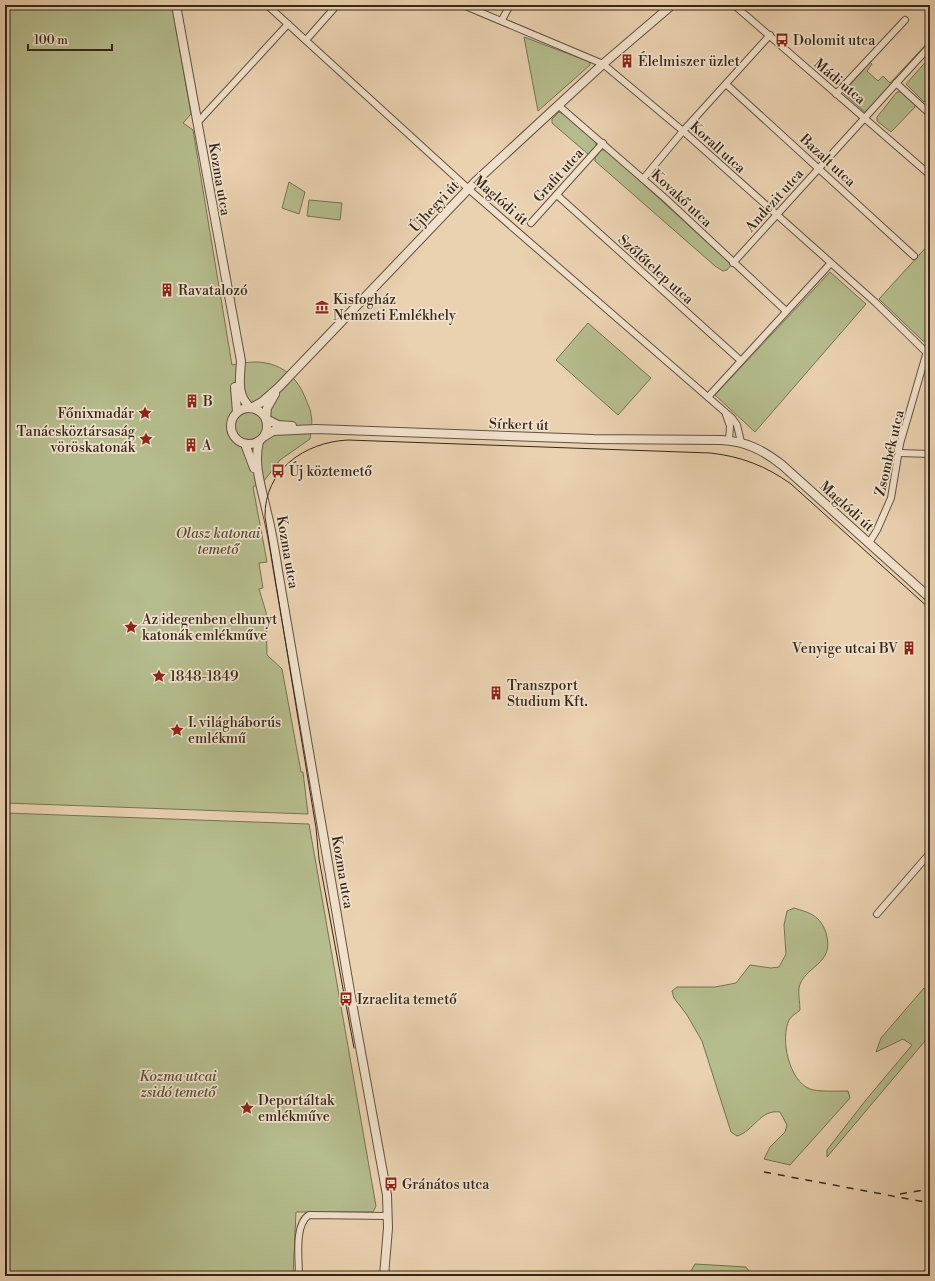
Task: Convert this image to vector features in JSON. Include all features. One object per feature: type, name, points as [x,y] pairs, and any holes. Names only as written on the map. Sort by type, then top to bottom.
[{"type":"street","name":"Kozma utca","points":[[176,5],[239,358],[240,392],[244,400],[251,408],[259,410],[266,419],[267,428],[257,452],[257,473]]},
{"type":"street","name":"Maglódi út","points":[[267,5],[468,189],[735,421],[741,442]]},
{"type":"street","points":[[306,40],[337,5]]},
{"type":"street","name":"Korall utca","points":[[463,5],[502,20],[603,64],[683,131],[830,264],[876,303],[929,354]]},
{"type":"street","points":[[502,20],[510,5]]},
{"type":"street","name":"Újhegyi út","points":[[251,408],[262,402],[278,387],[468,189],[603,64],[672,5]]},
{"type":"street","name":"Mádi utca","points":[[734,5],[930,175]]},
{"type":"street","points":[[836,94],[905,20]]},
{"type":"street","points":[[197,122],[288,24]]},
{"type":"street","points":[[643,179],[683,131],[770,35]]},
{"type":"street","name":"Andezit utca","points":[[733,263],[930,46]]},
{"type":"street","points":[[896,83],[930,114]]},
{"type":"street","name":"Bazalt utca","points":[[726,84],[820,168],[914,256]]},
{"type":"street","name":"Kovakő utca","points":[[559,106],[643,179],[786,311]]},
{"type":"street","name":"Grafit utca","points":[[531,223],[603,143]]},
{"type":"street","name":"Szőlőtelep utca","points":[[557,195],[740,360]]},
{"type":"street","points":[[708,397],[740,360],[830,264]]},
{"type":"street","name":"Zsombék utca","points":[[869,543],[889,506],[900,444],[929,354],[930,341]]},
{"type":"street","name":"Kozma utca","points":[[239,358],[234,379],[237,412],[231,420],[231,430],[234,438],[245,444],[257,473],[278,571],[352,1003],[385,1185],[388,1216],[384,1276]]},
{"type":"street","name":"Újhegyi út","points":[[266,419],[268,405],[278,387]]},
{"type":"street","points":[[237,412],[251,408]]},
{"type":"street","name":"Maglódi út","points":[[723,410],[729,421],[730,440],[741,442],[761,450],[782,465],[930,598]]},
{"type":"street","name":"Sírkert út","points":[[266,419],[278,425],[308,429],[585,439],[730,440]]},
{"type":"street","name":"Sírkert út","points":[[262,438],[273,432],[308,429]]},
{"type":"street","points":[[245,444],[251,445],[262,438]]},
{"type":"street","points":[[899,453],[930,454]]},
{"type":"street","points":[[877,914],[930,853]]},
{"type":"street","points":[[299,1276],[299,1228],[304,1218],[309,1215],[388,1216]]},
{"type":"green space","name":"Új köztemető","points":[[5,5],[172,5],[191,114],[183,123],[193,130],[232,365],[255,362],[265,363],[284,370],[299,386],[311,413],[312,424],[310,439],[280,460],[264,481],[253,487],[267,562],[259,563],[263,588],[259,589],[266,612],[267,655],[282,669],[301,772],[303,772],[308,814],[5,803]]},
{"type":"green space","points":[[524,37],[590,62],[590,65],[538,111]]},
{"type":"green space","points":[[930,40],[930,44],[867,114],[843,93],[870,62],[872,64],[867,71],[878,81],[883,76],[890,83]]},
{"type":"green space","points":[[930,57],[930,96],[924,102],[906,84]]},
{"type":"green space","points":[[897,92],[902,92],[915,103],[915,107],[891,132],[877,121],[877,117]]},
{"type":"green space","points":[[559,112],[565,115],[596,141],[596,147],[589,155],[552,123],[552,119]]},
{"type":"green space","points":[[601,150],[606,150],[722,256],[731,265],[727,270],[723,271],[715,266],[595,161],[595,158]]},
{"type":"green space","points":[[289,182],[305,192],[299,214],[282,208]]},
{"type":"green space","points":[[309,200],[342,203],[340,220],[307,216]]},
{"type":"green space","points":[[930,243],[930,335],[927,341],[923,341],[879,299]]},
{"type":"green space","points":[[830,272],[866,304],[755,432],[715,395]]},
{"type":"green space","points":[[588,323],[651,378],[618,415],[556,360]]},
{"type":"green space","name":"Kozma utcai zsidó temető","points":[[5,813],[309,824],[376,1206],[373,1212],[296,1212],[293,1276],[5,1276]]},
{"type":"green space","points":[[794,908],[810,913],[821,922],[826,933],[828,944],[827,952],[823,959],[806,975],[799,988],[800,1010],[789,1020],[786,1028],[786,1048],[788,1059],[797,1078],[803,1085],[818,1091],[848,1091],[850,1098],[790,1165],[764,1159],[770,1147],[785,1132],[787,1125],[780,1112],[767,1114],[748,1130],[737,1136],[731,1132],[702,1041],[687,1015],[674,998],[672,991],[677,987],[715,987],[736,983],[750,965],[771,968],[779,967],[786,954],[784,925],[787,911]]},
{"type":"green space","points":[[924,988],[930,993],[930,1035],[827,1157],[827,1150],[865,1101],[912,1045],[903,1039],[876,1052],[881,1038]]},
{"type":"green space","points":[[695,1264],[746,1267],[753,1276],[688,1276]]},
{"type":"tram line","points":[[354,1048],[319,859],[316,828],[265,517],[267,500],[272,485],[279,473],[290,462],[317,446],[348,440],[721,454],[742,459],[762,467],[791,484],[930,609]]},
{"type":"railway","points":[[764,1172],[930,1203]]},
{"type":"railway","points":[[900,1194],[930,1189]]},
{"type":"place","name":"Dolomit utca","points":[[782,40]]},
{"type":"place","name":"Élelmiszer üzlet","points":[[627,61]]},
{"type":"place","name":"Ravatalozó","points":[[167,290]]},
{"type":"place","name":"Kisfogház Nemzeti Emlékhely","points":[[322,307]]},
{"type":"place","name":"B","points":[[192,401]]},
{"type":"place","name":"Főnixmadár","points":[[145,413]]},
{"type":"place","name":"Tanácsköztársaság vöröskatonák","points":[[146,439]]},
{"type":"place","name":"A","points":[[191,445]]},
{"type":"place","name":"Új köztemető","points":[[278,471]]},
{"type":"place","name":"Az idegenben elhunyt katonák emlékműve","points":[[131,627]]},
{"type":"place","name":"Venyige utcai BV","points":[[909,648]]},
{"type":"place","name":"1848-1849","points":[[159,676]]},
{"type":"place","name":"Transzport Studium Kft.","points":[[496,693]]},
{"type":"place","name":"I. világháborús emlékmű","points":[[177,730]]},
{"type":"place","name":"Izraelita temető","points":[[346,999]]},
{"type":"place","name":"Deportáltak emlékműve","points":[[247,1108]]},
{"type":"place","name":"Gránátos utca","points":[[391,1184]]},
{"type":"park label","name":"Olasz katonai temető","points":[[218,542]]}]
